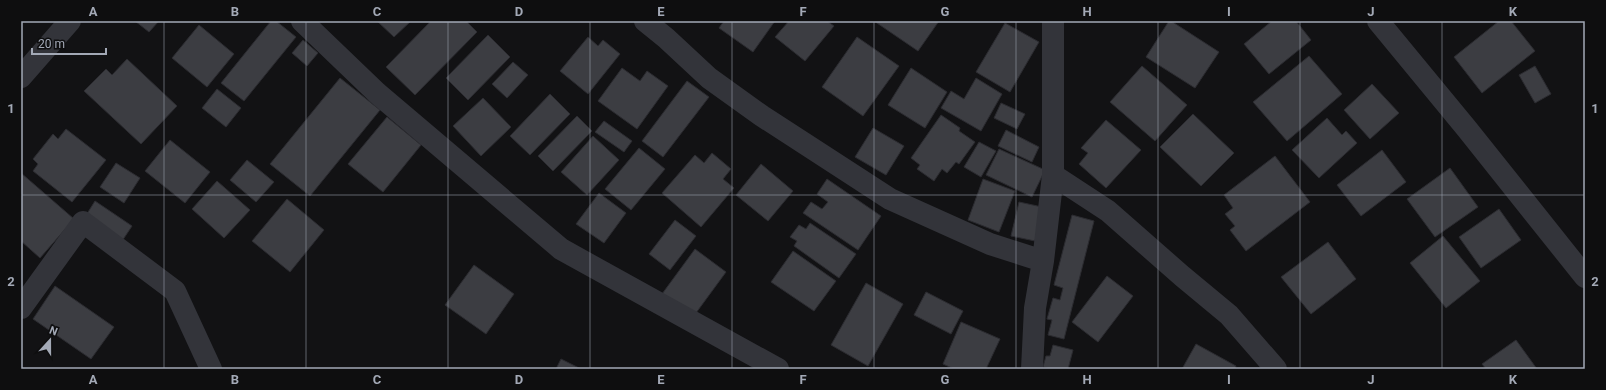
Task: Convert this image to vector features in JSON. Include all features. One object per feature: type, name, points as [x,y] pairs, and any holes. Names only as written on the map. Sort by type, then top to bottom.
[{"type":"street","points":[[21,78],[70,21]]},
{"type":"street","points":[[302,21],[377,93],[561,249],[778,369]]},
{"type":"street","points":[[645,21],[715,82],[762,116],[890,199],[990,244],[1043,261]]},
{"type":"street","points":[[1032,369],[1035,308],[1043,261],[1053,175],[1052,21]]},
{"type":"street","points":[[1378,21],[1467,129],[1585,277]]},
{"type":"street","points":[[1053,175],[1108,211],[1229,315],[1276,369]]},
{"type":"street","points":[[21,308],[83,222],[175,291],[211,369]]},
{"type":"building","points":[[135,21],[159,21],[149,32]]},
{"type":"building","points":[[271,21],[276,21],[296,37],[244,101],[221,83]]},
{"type":"building","points":[[377,21],[411,21],[394,37]]},
{"type":"building","points":[[431,21],[466,21],[477,32],[415,95],[386,67]]},
{"type":"building","points":[[724,21],[775,21],[753,52],[719,28]]},
{"type":"building","points":[[789,21],[827,21],[834,26],[805,61],[775,37]]},
{"type":"building","points":[[874,21],[939,21],[918,51]]},
{"type":"building","points":[[1169,21],[1219,52],[1195,88],[1146,57]]},
{"type":"building","points":[[1272,21],[1296,21],[1311,40],[1269,74],[1244,44]]},
{"type":"building","points":[[1499,21],[1511,21],[1535,51],[1482,93],[1454,57]]},
{"type":"building","points":[[1005,23],[1039,42],[1010,92],[976,72]]},
{"type":"building","points":[[199,25],[234,54],[207,87],[172,58]]},
{"type":"building","points":[[488,35],[510,57],[468,100],[446,78]]},
{"type":"building","points":[[588,37],[598,46],[603,40],[620,54],[588,94],[560,71]]},
{"type":"building","points":[[857,37],[899,66],[863,116],[822,87]]},
{"type":"building","points":[[303,40],[318,53],[307,66],[292,53]]},
{"type":"building","points":[[1309,56],[1342,94],[1287,141],[1253,102]]},
{"type":"building","points":[[127,59],[177,106],[141,144],[84,91],[106,69],[112,75]]},
{"type":"building","points":[[513,62],[528,75],[507,98],[492,84]]},
{"type":"building","points":[[1142,66],[1187,105],[1155,141],[1110,102]]},
{"type":"building","points":[[1535,66],[1551,94],[1535,103],[1519,75]]},
{"type":"building","points":[[622,68],[640,81],[647,71],[668,86],[637,129],[598,101]]},
{"type":"building","points":[[911,68],[947,92],[925,128],[888,105]]},
{"type":"building","points":[[340,78],[380,110],[310,196],[270,164]]},
{"type":"building","points":[[976,78],[1002,94],[981,131],[941,108],[951,91],[964,99]]},
{"type":"building","points":[[687,81],[709,97],[663,157],[642,141]]},
{"type":"building","points":[[1372,84],[1399,113],[1370,139],[1344,110]]},
{"type":"building","points":[[217,89],[241,108],[226,127],[202,108]]},
{"type":"building","points":[[550,94],[570,114],[530,155],[510,136]]},
{"type":"building","points":[[483,98],[511,127],[481,156],[453,126]]},
{"type":"building","points":[[1001,103],[1025,114],[1017,129],[994,118]]},
{"type":"building","points":[[1193,114],[1234,153],[1201,186],[1160,147]]},
{"type":"building","points":[[941,115],[960,128],[959,131],[975,142],[959,164],[956,162],[947,173],[942,169],[934,181],[917,169],[920,165],[911,158]]},
{"type":"building","points":[[577,116],[592,131],[553,171],[538,156]]},
{"type":"building","points":[[387,117],[421,145],[383,192],[348,164]]},
{"type":"building","points":[[1327,118],[1342,135],[1346,131],[1357,143],[1319,178],[1292,150]]},
{"type":"building","points":[[1106,120],[1141,150],[1106,188],[1079,164],[1088,153],[1081,148]]},
{"type":"building","points":[[604,121],[632,141],[624,152],[595,132]]},
{"type":"building","points":[[873,128],[904,146],[886,175],[855,157]]},
{"type":"building","points":[[66,129],[106,160],[72,202],[33,171],[38,164],[33,159],[53,134],[58,139]]},
{"type":"building","points":[[1006,130],[1039,147],[1032,162],[998,146]]},
{"type":"building","points":[[593,136],[619,160],[587,195],[561,172]]},
{"type":"building","points":[[170,140],[210,172],[185,203],[145,171]]},
{"type":"building","points":[[979,142],[996,151],[981,177],[964,167]]},
{"type":"building","points":[[639,148],[665,169],[631,210],[605,189]]},
{"type":"building","points":[[999,149],[1045,170],[1032,197],[986,175]]},
{"type":"building","points":[[1382,150],[1406,182],[1361,216],[1337,185]]},
{"type":"building","points":[[712,153],[731,169],[723,179],[734,188],[701,227],[662,193],[695,155],[704,163]]},
{"type":"building","points":[[1275,156],[1310,202],[1246,251],[1230,230],[1235,226],[1225,214],[1233,208],[1224,195]]},
{"type":"building","points":[[247,160],[274,182],[256,202],[230,180]]},
{"type":"building","points":[[116,163],[140,178],[124,203],[100,187]]},
{"type":"building","points":[[761,164],[793,191],[768,221],[736,195]]},
{"type":"building","points":[[1450,168],[1478,207],[1435,237],[1407,199]]},
{"type":"building","points":[[21,173],[74,219],[40,258],[21,241]]},
{"type":"building","points":[[827,179],[881,216],[858,250],[803,213],[811,202],[822,209],[828,202],[817,194]]},
{"type":"building","points":[[983,179],[1015,191],[999,232],[968,220]]},
{"type":"building","points":[[217,181],[250,210],[224,238],[192,209]]},
{"type":"building","points":[[599,193],[626,213],[604,243],[576,224]]},
{"type":"building","points":[[287,199],[324,230],[290,272],[252,241]]},
{"type":"building","points":[[95,201],[132,226],[122,241],[85,217]]},
{"type":"building","points":[[1019,202],[1042,207],[1035,241],[1011,236]]},
{"type":"building","points":[[1499,209],[1521,240],[1481,268],[1459,237]]},
{"type":"building","points":[[1072,215],[1094,221],[1064,339],[1048,335],[1052,320],[1047,319],[1053,298],[1060,300],[1063,288],[1054,285]]},
{"type":"building","points":[[675,220],[696,236],[670,270],[649,254]]},
{"type":"building","points":[[810,223],[856,254],[839,278],[794,246],[797,241],[790,237],[799,225],[806,229]]},
{"type":"building","points":[[1443,236],[1480,281],[1446,308],[1410,263]]},
{"type":"building","points":[[1328,242],[1356,279],[1311,314],[1281,277]]},
{"type":"building","points":[[695,249],[726,272],[693,317],[662,294]]},
{"type":"building","points":[[793,251],[836,281],[814,311],[771,282]]},
{"type":"building","points":[[474,265],[514,294],[486,334],[445,305]]},
{"type":"building","points":[[1107,276],[1133,296],[1098,342],[1072,322]]},
{"type":"building","points":[[866,283],[903,304],[868,366],[831,345]]},
{"type":"building","points":[[55,286],[114,327],[91,359],[33,319]]},
{"type":"building","points":[[926,292],[963,311],[951,334],[914,315]]},
{"type":"building","points":[[961,322],[1000,339],[986,369],[954,369],[943,364]]},
{"type":"building","points":[[1516,340],[1537,369],[1486,369],[1482,364]]},
{"type":"building","points":[[1196,344],[1236,366],[1235,369],[1182,369]]},
{"type":"building","points":[[1053,345],[1073,350],[1068,369],[1050,369],[1043,367],[1046,356],[1050,356]]},
{"type":"building","points":[[561,359],[581,369],[556,369]]}]
